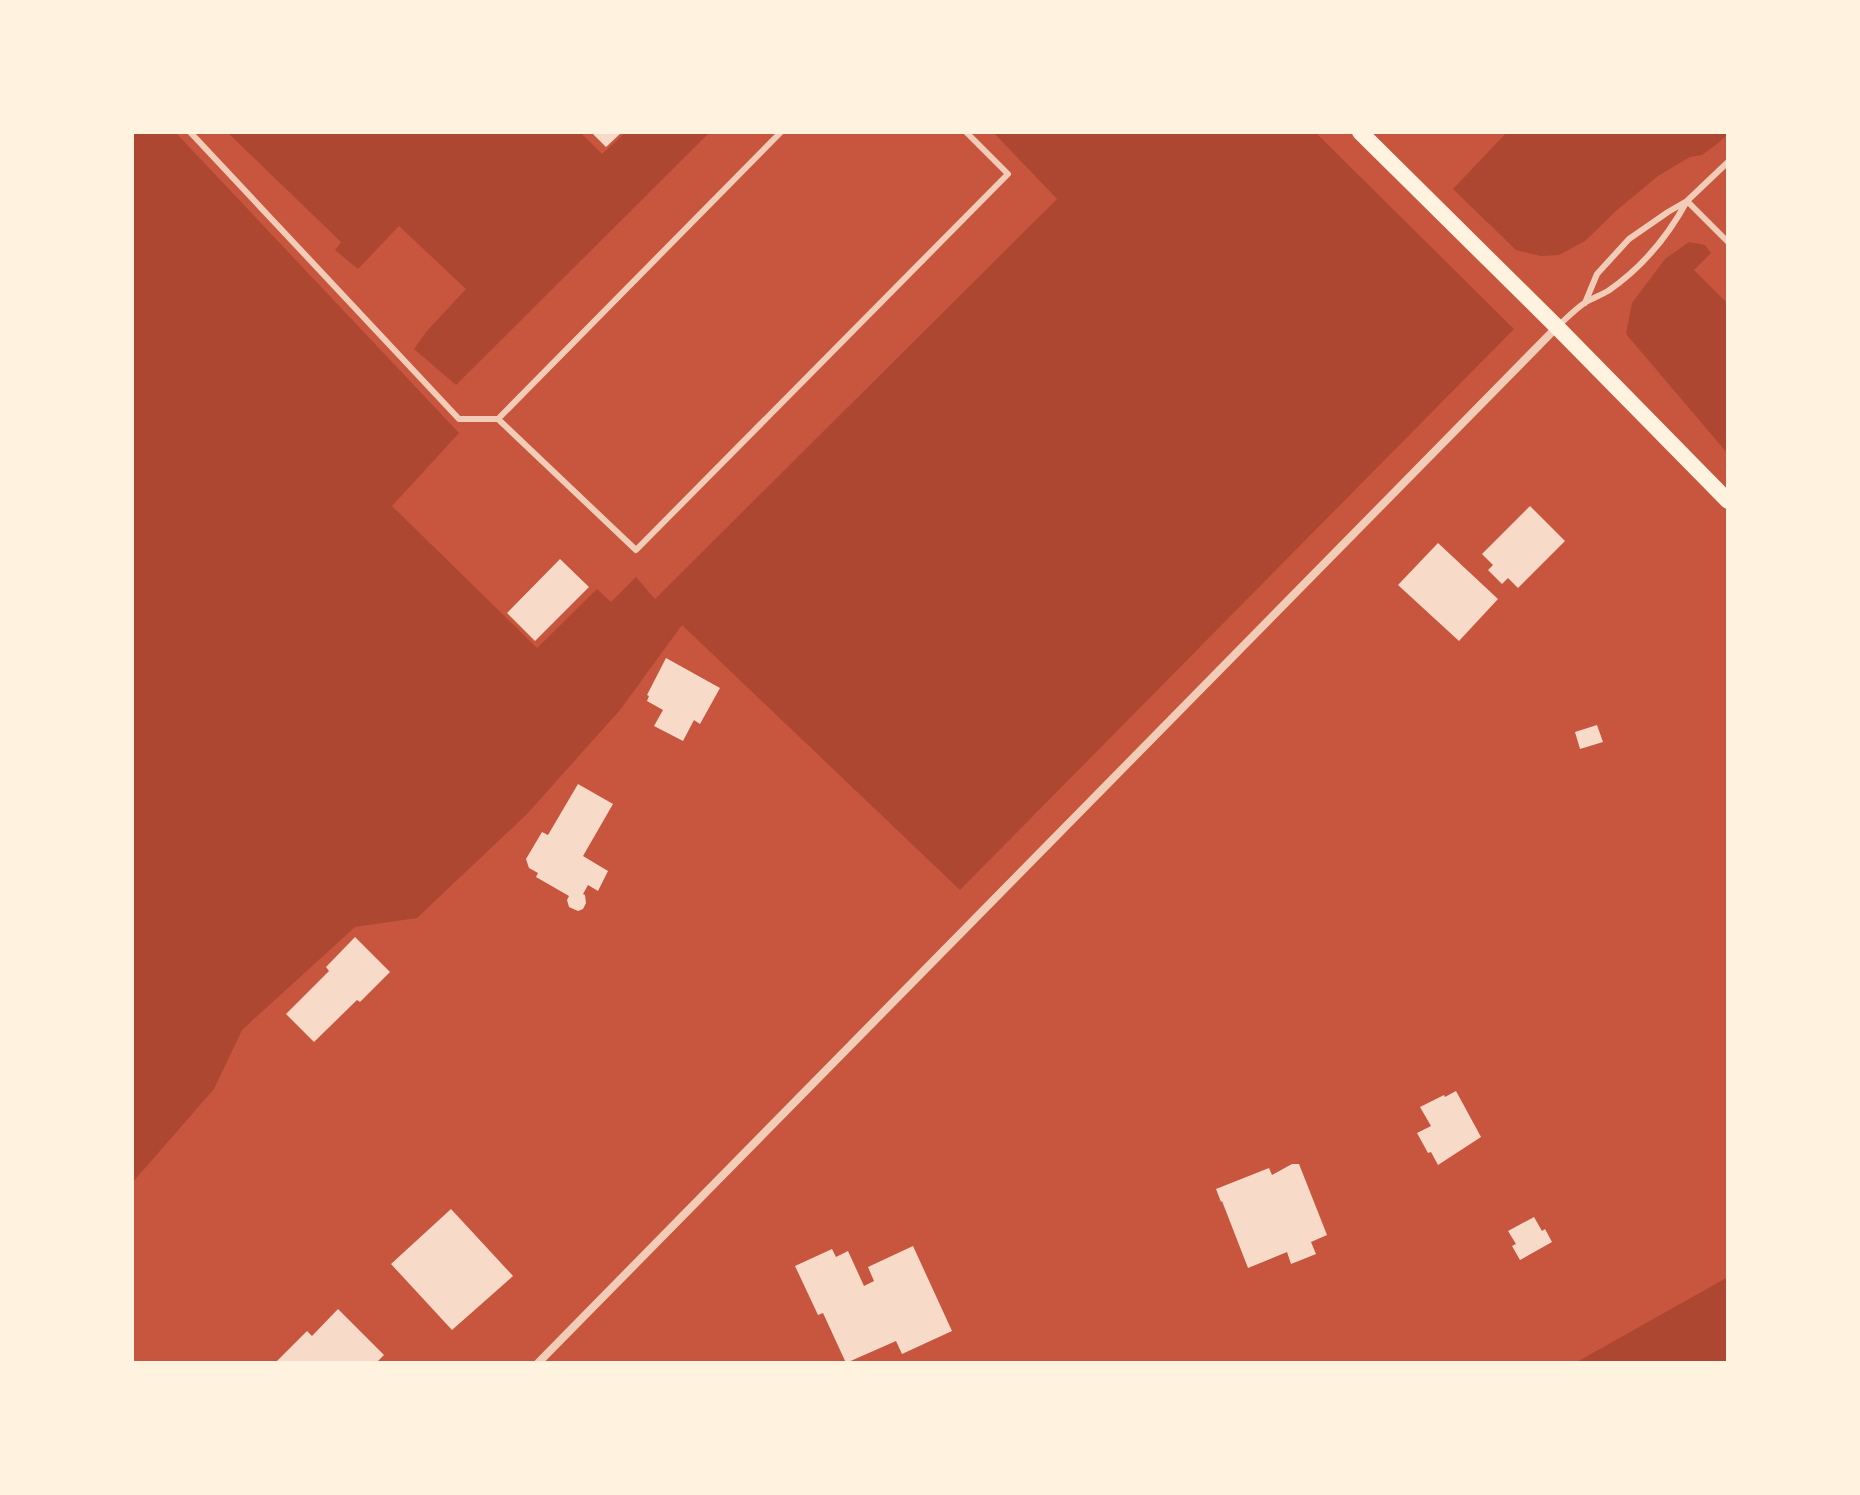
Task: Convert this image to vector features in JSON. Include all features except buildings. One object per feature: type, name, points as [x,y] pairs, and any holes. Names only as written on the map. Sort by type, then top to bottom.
[{"type":"main road","points":[[1360,132],[1728,501]]},
{"type":"street","points":[[538,1363],[1557,327]]},
{"type":"lane","points":[[190,132],[459,419],[498,419],[636,550],[1008,174],[966,132]]},
{"type":"lane","points":[[498,419],[781,132]]},
{"type":"lane","points":[[1585,303],[1597,274],[1629,239],[1687,201],[1728,162]]},
{"type":"lane","points":[[1557,327],[1585,303],[1607,292],[1655,250],[1672,229],[1687,201]]},
{"type":"lane","points":[[1687,201],[1728,242]]},
{"type":"shaded area","points":[[132,132],[175,132],[459,433],[392,506],[537,648],[597,589],[611,602],[636,577],[655,599],[1057,199],[993,132],[1315,132],[1514,329],[960,890],[682,625],[620,710],[527,814],[417,918],[355,927],[242,1030],[214,1089],[132,1183]]},
{"type":"shaded area","points":[[227,132],[580,132],[602,154],[626,132],[710,132],[456,385],[414,349],[466,289],[399,226],[358,269],[335,250],[341,242]]},
{"type":"shaded area","points":[[1507,132],[1728,134],[1702,155],[1690,157],[1658,176],[1585,241],[1559,255],[1541,256],[1516,250],[1453,189]]},
{"type":"shaded area","points":[[1689,242],[1705,245],[1711,253],[1694,270],[1728,304],[1728,454],[1626,334],[1632,303],[1665,259]]},
{"type":"shaded area","points":[[1728,1277],[1728,1363],[1575,1363]]}]
